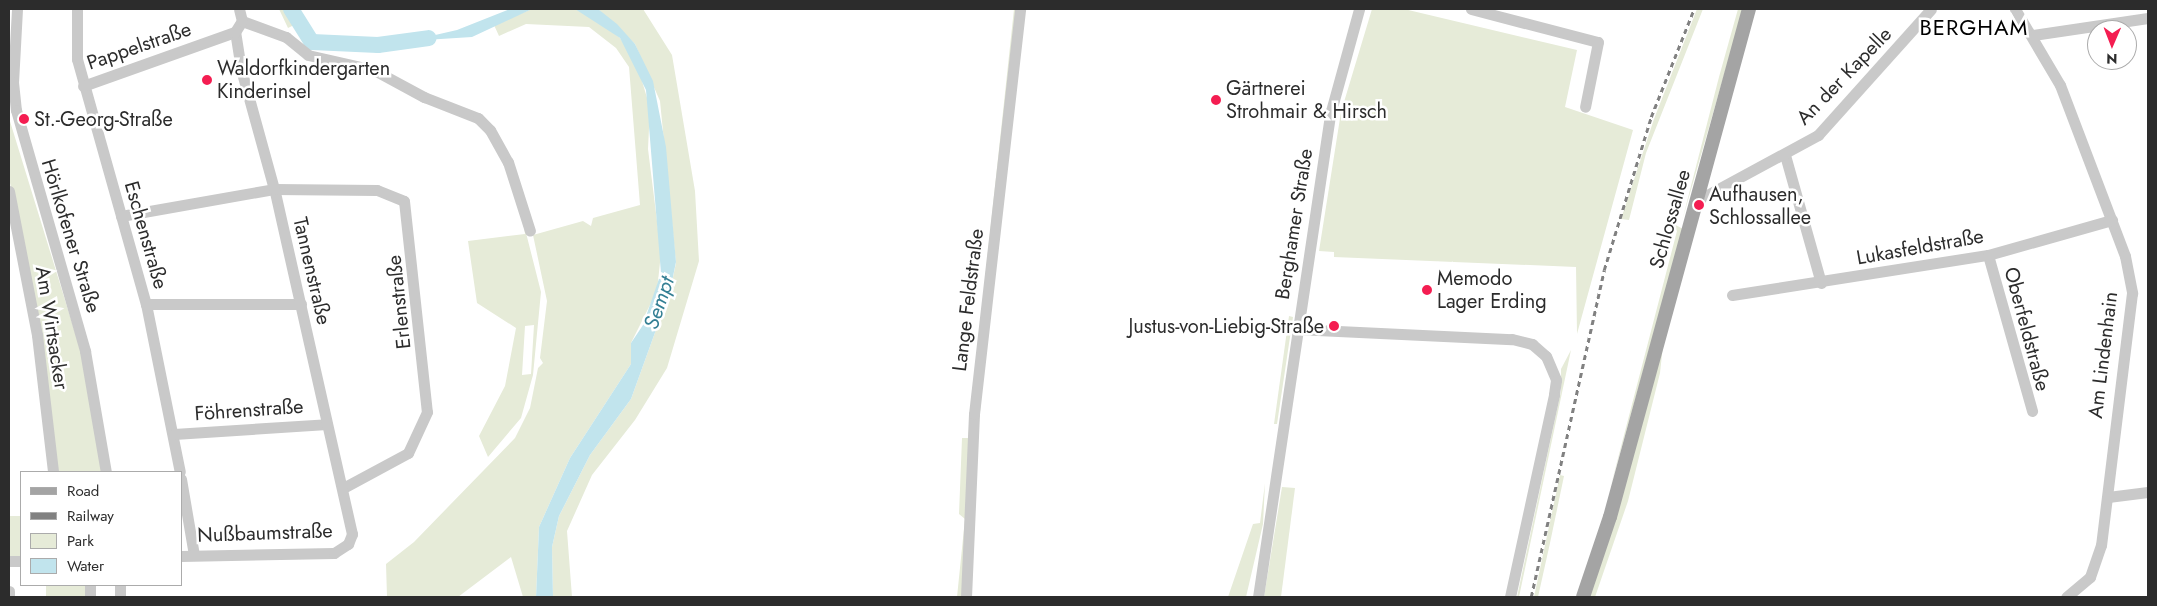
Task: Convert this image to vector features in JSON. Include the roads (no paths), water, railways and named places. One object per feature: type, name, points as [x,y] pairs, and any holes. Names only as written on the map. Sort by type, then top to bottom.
[{"type":"main road","name":"Schlossallee","points":[[1583,597],[1630,440],[1749,9]]},
{"type":"street","name":"Hörlkofener Straße","points":[[17,9],[12,110],[85,351],[106,471]]},
{"type":"street","name":"Eschenstraße","points":[[77,9],[77,59],[83,86],[146,304],[174,434],[180,471]]},
{"type":"street","points":[[235,32],[242,20],[239,9]]},
{"type":"street","name":"Lange Feldstraße","points":[[966,597],[974,414],[1020,9]]},
{"type":"street","name":"Berghamer Straße","points":[[1258,597],[1296,329],[1331,111],[1360,9]]},
{"type":"street","points":[[1471,9],[1598,42],[1585,107]]},
{"type":"street","name":"An der Kapelle","points":[[1696,201],[1785,155],[1818,134],[1847,106],[1931,9]]},
{"type":"street","name":"Am Lindenhain","points":[[2015,9],[2060,85],[2112,220],[2132,293],[2110,445],[2108,497],[2101,544],[2090,578],[2066,597]]},
{"type":"street","points":[[2032,35],[2148,18]]},
{"type":"street","points":[[242,20],[286,37],[315,58],[374,70],[424,98],[478,118],[490,130],[508,162],[530,231]]},
{"type":"street","name":"Pappelstraße","points":[[83,86],[235,32]]},
{"type":"street","name":"Tannenstraße","points":[[235,32],[274,189],[343,488],[352,534],[348,544]]},
{"type":"street","points":[[1785,155],[1821,283]]},
{"type":"street","name":"Erlenstraße","points":[[121,216],[274,189],[390,193],[404,201],[408,218],[424,364],[423,428],[416,445],[398,461],[343,488]]},
{"type":"street","name":"Am Wirtsacker","points":[[9,191],[37,335],[53,471]]},
{"type":"street","name":"Lukasfeldstraße","points":[[1732,295],[1821,283],[1988,255],[2112,220]]},
{"type":"street","name":"Oberfeldstraße","points":[[1988,255],[2032,411]]},
{"type":"street","points":[[146,304],[301,304]]},
{"type":"street","points":[[1296,329],[1512,339],[1532,344],[1546,356],[1556,380],[1554,395],[1510,597]]},
{"type":"street","name":"Föhrenstraße","points":[[174,434],[327,424]]},
{"type":"street","points":[[182,485],[194,555]]},
{"type":"street","points":[[2108,497],[2148,492]]},
{"type":"street","name":"Nußbaumstraße","points":[[182,556],[334,552],[348,544]]},
{"type":"street","name":"Berghamer Straße","points":[[1253,597],[1262,566]]},
{"type":"street","points":[[9,591],[9,597]]},
{"type":"water","points":[[510,9],[532,9],[472,37],[409,41],[457,30]]},
{"type":"water","points":[[575,9],[598,9],[617,24],[635,44],[653,81],[666,147],[676,262],[670,291],[631,399],[590,455],[559,516],[552,547],[553,597],[536,597],[539,527],[570,458],[631,364],[631,343],[643,325],[661,273],[646,90],[620,38]]},
{"type":"waterway","name":"Sempt","points":[[291,9],[312,42],[378,45],[429,38]]},
{"type":"railway","points":[[1531,597],[1604,270],[1651,117],[1694,9]]},
{"type":"place","name":"Waldorfkindergarten Kinderinsel","points":[[207,80]]},
{"type":"place","name":"Gärtnerei Strohmair & Hirsch","points":[[1216,100]]},
{"type":"place","name":"St.-Georg-Straße","points":[[24,119]]},
{"type":"place","name":"Aufhausen, Schlossallee","points":[[1699,205]]},
{"type":"place","name":"Memodo Lager Erding","points":[[1427,290]]},
{"type":"place","name":"Justus-von-Liebig-Straße","points":[[1334,326]]},
{"type":"district","name":"BERGHAM","points":[[1974,28]]}]
